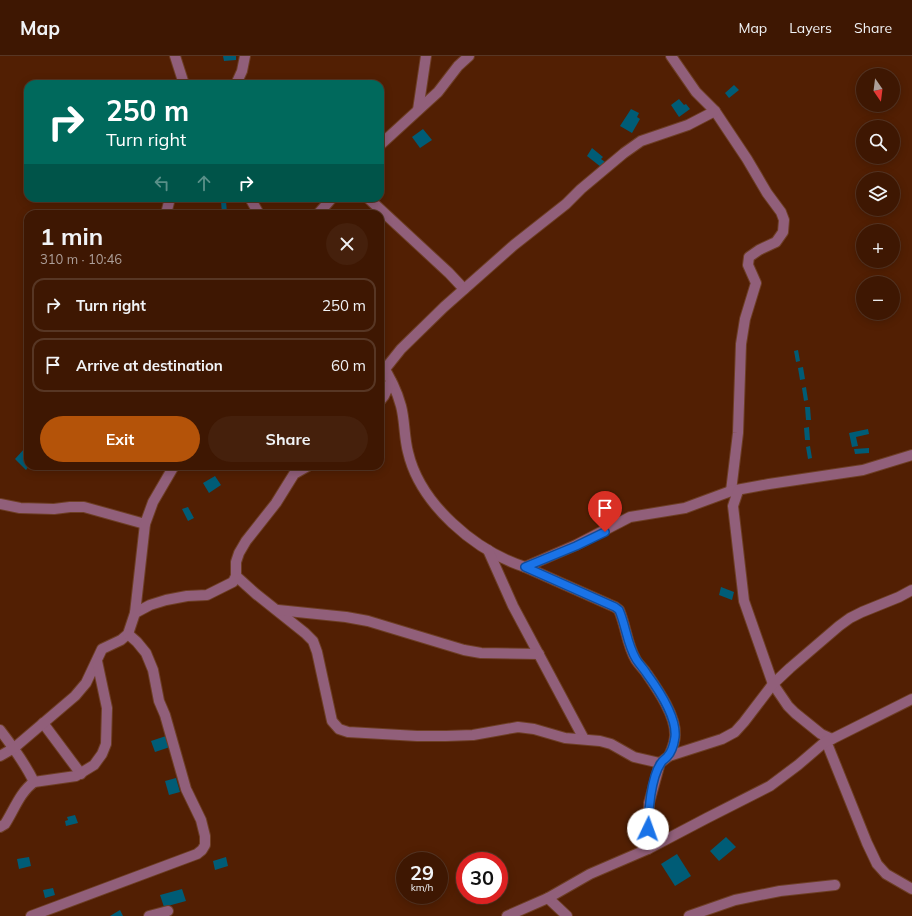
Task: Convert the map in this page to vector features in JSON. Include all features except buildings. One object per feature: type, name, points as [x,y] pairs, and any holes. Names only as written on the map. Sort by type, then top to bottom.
[{"type":"street","points":[[175,56],[183,80]]},
{"type":"street","points":[[238,80],[242,71],[245,56]]},
{"type":"street","points":[[418,110],[426,56]]},
{"type":"street","points":[[384,141],[438,92],[458,66],[469,56]]},
{"type":"street","points":[[671,56],[696,92],[715,111],[747,159],[767,193],[781,212],[784,220],[783,232],[776,242],[758,250],[749,257],[748,264],[756,282],[745,319],[741,344],[738,433],[733,506],[744,601],[773,684],[788,706],[829,740],[867,844],[877,864],[886,874],[912,889]]},
{"type":"street","points":[[384,364],[464,289],[514,245],[566,204],[581,189],[624,153],[641,141],[688,125],[715,111]]},
{"type":"street","points":[[322,210],[328,202]]},
{"type":"street","points":[[372,202],[381,210]]},
{"type":"street","points":[[384,213],[449,273],[464,289]]},
{"type":"street","points":[[384,369],[391,381],[401,406],[408,452],[414,469],[425,491],[438,508],[462,532],[488,550],[619,610],[636,660],[647,674],[674,720],[675,736],[673,747],[669,756]]},
{"type":"street","points":[[384,396],[391,381]]},
{"type":"street","points":[[525,567],[576,546],[630,517],[685,508],[734,491],[769,484],[863,470],[912,455]]},
{"type":"street","points":[[0,756],[14,748],[76,696],[86,682],[102,649],[121,640],[128,634],[135,613],[145,524],[152,502],[172,470]]},
{"type":"street","points":[[135,613],[150,605],[166,600],[187,596],[207,595],[233,582],[236,576],[236,562],[246,541],[276,503],[294,474],[301,470]]},
{"type":"street","points":[[0,504],[26,508],[54,509],[84,507],[145,524]]},
{"type":"street","points":[[488,550],[513,606],[584,739]]},
{"type":"street","points":[[236,576],[313,641],[317,652],[332,721],[339,729],[348,732],[446,736],[473,735],[518,727],[534,729],[565,738],[584,739],[606,743],[634,757],[660,763]]},
{"type":"street","points":[[648,850],[649,803],[660,763],[669,756],[722,739],[735,732],[773,684],[850,618],[912,590]]},
{"type":"street","points":[[278,610],[346,617],[368,621],[464,650],[481,653],[539,654]]},
{"type":"street","points":[[31,916],[197,854],[205,845],[205,836],[201,820],[186,789],[165,715],[159,701],[153,670],[146,653],[128,634]]},
{"type":"street","points":[[0,827],[5,824],[23,792],[34,782],[82,774],[94,765],[102,754],[106,744],[107,708],[97,661]]},
{"type":"street","points":[[507,916],[548,898],[590,874],[648,850],[770,786],[829,740],[912,698]]},
{"type":"street","points":[[43,723],[82,774]]},
{"type":"street","points":[[0,730],[14,748],[34,782]]},
{"type":"street","points":[[689,916],[735,900],[780,891],[836,884]]},
{"type":"street","points":[[548,898],[567,916]]},
{"type":"street","points":[[149,916],[168,911]]},
{"type":"route","points":[[605,532],[576,546],[525,567],[619,610],[636,660],[647,674],[674,720],[675,736],[673,747],[669,756],[660,763],[656,776],[649,803],[648,829]]}]
